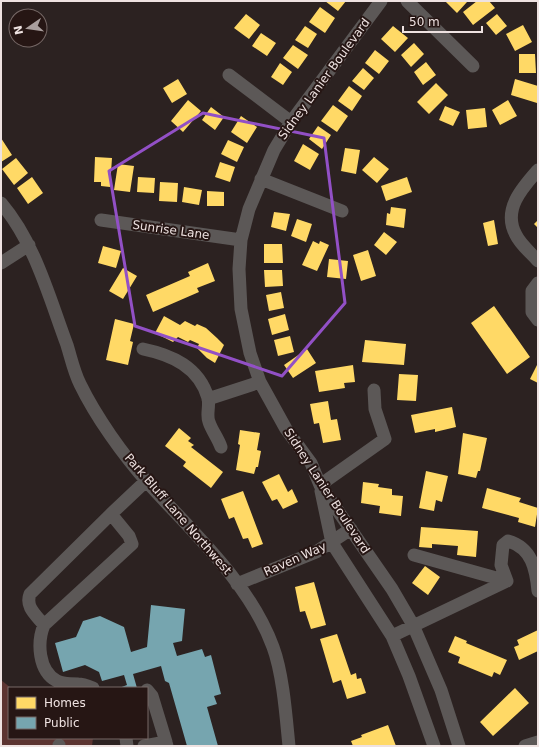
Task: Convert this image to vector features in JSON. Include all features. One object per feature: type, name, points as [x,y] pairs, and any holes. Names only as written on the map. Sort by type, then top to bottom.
[{"type":"street","name":"Sidney Lanier Boulevard","points":[[381,1],[291,122],[274,150],[249,209],[241,240],[239,269],[241,309],[250,353],[260,382],[286,429],[310,463],[320,485],[392,589],[413,625],[441,690],[459,746]]},
{"type":"street","points":[[407,1],[473,66]]},
{"type":"street","points":[[229,75],[291,122]]},
{"type":"street","points":[[538,170],[518,192],[511,214],[516,235],[538,261]]},
{"type":"street","points":[[261,179],[342,211]]},
{"type":"street","name":"Park Bluff Lane Northwest","points":[[1,203],[29,245],[80,384],[108,431],[146,481],[223,566],[256,610],[274,648],[282,690],[289,746]]},
{"type":"street","name":"Sunrise Lane","points":[[101,220],[241,240]]},
{"type":"street","points":[[1,263],[29,245]]},
{"type":"street","points":[[538,284],[532,291],[532,312],[538,320]]},
{"type":"street","points":[[143,349],[164,354],[192,370],[201,382],[208,399],[209,423],[221,447]]},
{"type":"street","points":[[208,399],[260,382]]},
{"type":"street","points":[[374,390],[375,409],[385,439],[320,485],[332,543],[392,636],[409,676],[434,746]]},
{"type":"street","points":[[44,625],[29,607],[27,600],[30,594],[146,481]]},
{"type":"street","points":[[88,687],[56,681],[47,672],[38,644],[44,625],[132,544],[129,536],[111,514]]},
{"type":"street","name":"Raven Way","points":[[237,584],[316,552],[332,543],[351,529]]},
{"type":"street","points":[[507,581],[501,565],[503,545],[508,541],[519,544],[529,554],[536,572],[538,591]]},
{"type":"street","points":[[414,555],[507,581]]},
{"type":"street","points":[[392,636],[507,581]]},
{"type":"street","points":[[144,746],[166,744],[152,696],[148,691]]},
{"type":"street","points":[[524,746],[538,742]]},
{"type":"highlighted area","points":[[203,113],[324,138],[345,303],[282,376],[135,326],[109,171]]},
{"type":"shaded area","points":[[1,680],[10,687],[8,687],[8,739],[93,739],[92,746],[1,746]]},
{"type":"building: Homes","points":[[325,1],[346,1],[338,11]]},
{"type":"building: Homes","points":[[445,1],[466,1],[467,2],[457,13]]},
{"type":"building: Homes","points":[[477,1],[489,1],[495,8],[473,25],[463,12]]},
{"type":"building: Homes","points":[[320,7],[335,18],[325,33],[309,22]]},
{"type":"building: Homes","points":[[246,14],[260,25],[249,39],[234,28]]},
{"type":"building: Homes","points":[[497,14],[507,26],[496,35],[486,23]]},
{"type":"building: Homes","points":[[523,25],[532,42],[515,51],[506,34]]},
{"type":"building: Homes","points":[[305,26],[317,34],[308,48],[295,40]]},
{"type":"building: Homes","points":[[393,26],[408,38],[395,52],[381,39]]},
{"type":"building: Homes","points":[[261,33],[276,43],[267,56],[252,46]]},
{"type":"building: Homes","points":[[414,43],[424,54],[411,67],[401,55]]},
{"type":"building: Homes","points":[[293,45],[308,55],[298,69],[283,58]]},
{"type":"building: Homes","points":[[375,50],[389,61],[379,74],[365,63]]},
{"type":"building: Homes","points":[[519,54],[535,54],[536,73],[519,73]]},
{"type":"building: Homes","points":[[426,62],[436,75],[423,85],[414,72]]},
{"type":"building: Homes","points":[[280,63],[292,72],[283,85],[271,77]]},
{"type":"building: Homes","points":[[363,68],[374,78],[364,90],[352,81]]},
{"type":"building: Homes","points":[[178,79],[187,94],[172,103],[163,88]]},
{"type":"building: Homes","points":[[515,79],[538,86],[537,103],[511,95]]},
{"type":"building: Homes","points":[[436,83],[448,95],[429,114],[417,102]]},
{"type":"building: Homes","points":[[349,86],[362,96],[352,111],[338,101]]},
{"type":"building: Homes","points":[[188,100],[201,111],[183,132],[171,121]]},
{"type":"building: Homes","points":[[508,100],[517,116],[500,125],[492,110]]},
{"type":"building: Homes","points":[[333,105],[348,116],[337,132],[321,121]]},
{"type":"building: Homes","points":[[445,106],[460,112],[453,126],[439,120]]},
{"type":"building: Homes","points":[[211,107],[224,117],[215,130],[202,120]]},
{"type":"building: Homes","points":[[485,108],[487,127],[468,129],[466,110]]},
{"type":"building: Homes","points":[[241,116],[257,127],[247,143],[231,132]]},
{"type":"building: Homes","points":[[318,126],[331,135],[322,149],[309,139]]},
{"type":"building: Homes","points":[[1,138],[12,155],[1,162]]},
{"type":"building: Homes","points":[[228,140],[244,147],[237,162],[221,154]]},
{"type":"building: Homes","points":[[303,144],[319,154],[310,170],[294,161]]},
{"type":"building: Homes","points":[[345,148],[360,150],[356,174],[341,171]]},
{"type":"building: Homes","points":[[95,157],[112,158],[110,187],[101,186],[101,182],[94,182]]},
{"type":"building: Homes","points":[[374,157],[389,169],[377,183],[362,170]]},
{"type":"building: Homes","points":[[16,158],[28,173],[14,185],[2,169]]},
{"type":"building: Homes","points":[[220,162],[235,167],[230,182],[215,177]]},
{"type":"building: Homes","points":[[118,164],[134,166],[130,192],[114,190]]},
{"type":"building: Homes","points":[[32,177],[43,193],[28,204],[17,188]]},
{"type":"building: Homes","points":[[138,177],[155,178],[154,193],[137,192]]},
{"type":"building: Homes","points":[[407,177],[412,192],[386,201],[381,186]]},
{"type":"building: Homes","points":[[160,182],[178,183],[177,202],[159,201]]},
{"type":"building: Homes","points":[[184,187],[202,190],[199,205],[182,202]]},
{"type":"building: Homes","points":[[207,191],[224,192],[224,206],[207,206]]},
{"type":"building: Homes","points":[[391,207],[406,209],[404,228],[386,225],[387,213],[390,214]]},
{"type":"building: Homes","points":[[274,212],[290,214],[286,231],[271,227]]},
{"type":"building: Homes","points":[[297,219],[312,224],[306,242],[291,236]]},
{"type":"building: Homes","points":[[494,220],[498,244],[488,246],[483,223]]},
{"type":"building: Homes","points":[[538,220],[538,228],[534,224]]},
{"type":"building: Homes","points":[[384,232],[397,242],[386,255],[374,245]]},
{"type":"building: Homes","points":[[313,241],[319,244],[320,241],[329,245],[317,271],[302,265]]},
{"type":"building: Homes","points":[[264,244],[282,244],[283,263],[264,263]]},
{"type":"building: Homes","points":[[103,246],[121,251],[116,268],[98,263]]},
{"type":"building: Homes","points":[[368,250],[376,276],[361,281],[353,255]]},
{"type":"building: Homes","points":[[329,259],[348,261],[346,279],[327,277]]},
{"type":"building: Homes","points":[[208,263],[215,281],[197,288],[199,292],[153,312],[146,295],[190,276],[188,272]]},
{"type":"building: Homes","points":[[123,268],[137,276],[123,299],[109,291]]},
{"type":"building: Homes","points":[[264,270],[282,270],[283,286],[265,287]]},
{"type":"building: Homes","points":[[281,292],[284,308],[269,311],[266,295]]},
{"type":"building: Homes","points":[[494,306],[530,357],[507,374],[471,323]]},
{"type":"building: Homes","points":[[285,314],[289,330],[272,335],[268,319]]},
{"type":"building: Homes","points":[[164,316],[180,325],[185,321],[195,326],[197,324],[206,328],[217,338],[224,345],[215,363],[207,358],[197,348],[199,344],[190,340],[188,342],[178,337],[173,342],[155,333]]},
{"type":"building: Homes","points":[[115,319],[134,324],[130,341],[133,342],[128,365],[106,360]]},
{"type":"building: Homes","points":[[290,336],[294,352],[278,356],[274,340]]},
{"type":"building: Homes","points":[[365,340],[406,344],[404,365],[362,362]]},
{"type":"building: Homes","points":[[307,349],[316,363],[293,378],[284,365]]},
{"type":"building: Homes","points":[[538,363],[538,383],[530,379]]},
{"type":"building: Homes","points":[[353,365],[355,382],[344,383],[345,388],[319,392],[315,371]]},
{"type":"building: Homes","points":[[399,374],[418,375],[416,401],[397,400]]},
{"type":"building: Homes","points":[[328,401],[331,420],[337,419],[341,440],[323,443],[319,423],[314,424],[310,404]]},
{"type":"building: Homes","points":[[452,407],[456,427],[435,432],[435,429],[415,433],[411,415]]},
{"type":"building: Homes","points":[[179,428],[191,438],[188,441],[194,445],[191,447],[223,472],[211,488],[183,466],[186,462],[165,446]]},
{"type":"building: Homes","points":[[240,430],[260,433],[257,450],[261,451],[258,467],[256,467],[254,474],[236,470],[240,445],[238,444]]},
{"type":"building: Homes","points":[[463,433],[487,438],[480,471],[478,471],[476,478],[458,474]]},
{"type":"building: Homes","points":[[426,471],[448,476],[442,502],[436,500],[434,511],[419,508]]},
{"type":"building: Homes","points":[[279,474],[288,492],[292,489],[298,502],[283,509],[277,499],[272,501],[262,482]]},
{"type":"building: Homes","points":[[363,482],[379,484],[378,487],[392,489],[392,495],[403,496],[401,516],[379,513],[380,506],[361,503]]},
{"type":"building: Homes","points":[[487,488],[521,498],[519,502],[538,508],[535,527],[518,522],[519,518],[482,508]]},
{"type":"building: Homes","points":[[243,491],[263,544],[252,548],[248,538],[243,539],[234,517],[229,519],[221,499]]},
{"type":"building: Homes","points":[[421,527],[478,531],[476,557],[457,555],[458,546],[432,544],[432,548],[419,547]]},
{"type":"building: Homes","points":[[425,566],[440,577],[428,595],[412,583]]},
{"type":"building: Homes","points":[[314,582],[326,625],[311,629],[305,611],[300,612],[295,587]]},
{"type":"building: Homes","points":[[538,630],[538,651],[519,660],[514,647],[519,645],[517,640]]},
{"type":"building: Homes","points":[[337,634],[351,675],[356,673],[357,679],[361,678],[366,693],[347,699],[341,680],[333,683],[320,639]]},
{"type":"building: Homes","points":[[455,636],[467,641],[466,643],[507,660],[500,675],[494,672],[492,677],[458,663],[460,657],[448,652]]},
{"type":"building: Homes","points":[[515,688],[529,703],[493,736],[480,722]]},
{"type":"building: Homes","points":[[388,725],[396,746],[353,746],[351,741],[362,737],[361,735]]},
{"type":"building: Public","points":[[151,605],[185,609],[182,641],[173,643],[177,656],[202,649],[205,657],[211,655],[221,694],[214,696],[217,704],[207,707],[218,746],[187,746],[169,683],[165,681],[161,666],[133,674],[137,687],[122,687],[127,685],[124,675],[102,681],[99,672],[85,665],[63,672],[55,643],[76,637],[83,621],[100,616],[124,627],[131,652],[147,647]]}]
